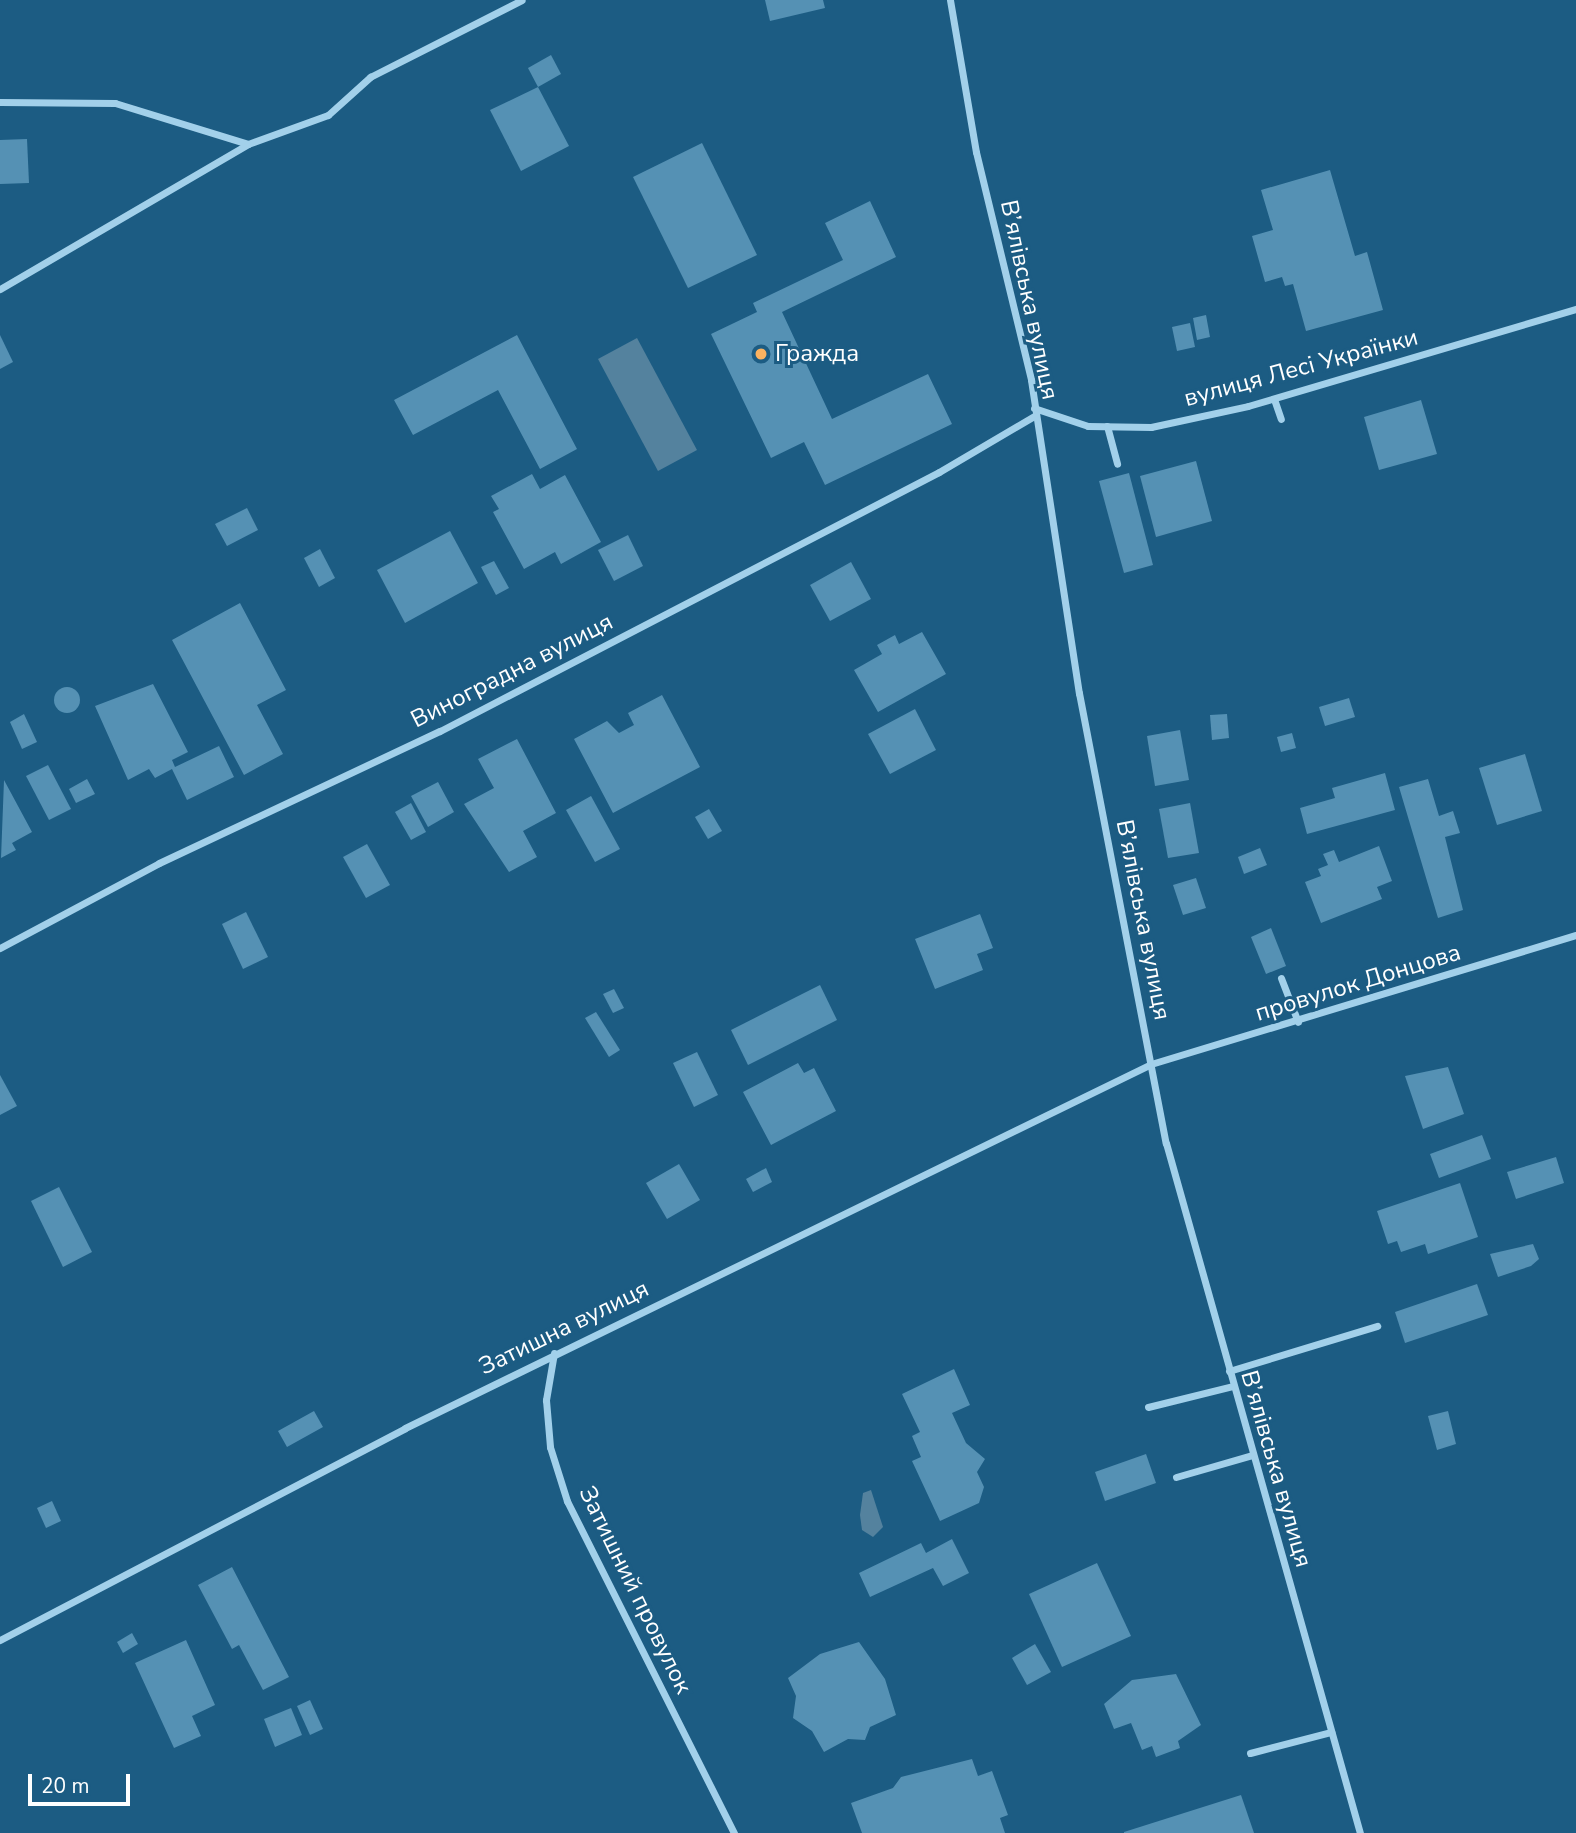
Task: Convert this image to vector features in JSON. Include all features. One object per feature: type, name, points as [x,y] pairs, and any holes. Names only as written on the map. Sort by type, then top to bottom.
[{"type":"street","points":[[0,289],[248,144],[328,116],[370,77],[522,0]]},
{"type":"street","name":"В’ялівська вулиця","points":[[950,0],[976,152],[1034,412],[1151,1064],[1233,1387],[1360,1833]]},
{"type":"street","points":[[0,102],[116,103],[248,144]]},
{"type":"street","name":"вулиця Лесі Українки","points":[[1034,412],[1063,421],[1151,428],[1274,399],[1576,309]]},
{"type":"street","points":[[1274,399],[1281,419]]},
{"type":"street","name":"Виноградна вулиця","points":[[0,948],[159,863],[452,724],[939,472],[1034,412]]},
{"type":"street","points":[[1107,426],[1117,464]]},
{"type":"street","name":"провулок Донцова","points":[[1151,1064],[1298,1022],[1576,935]]},
{"type":"street","points":[[1281,978],[1298,1022]]},
{"type":"street","name":"Затишна вулиця","points":[[0,1640],[554,1353],[1151,1064]]},
{"type":"street","points":[[1229,1371],[1377,1326]]},
{"type":"street","name":"Затишний провулок","points":[[554,1353],[547,1412],[567,1501],[734,1833]]},
{"type":"street","points":[[1148,1407],[1233,1387]]},
{"type":"street","points":[[1176,1477],[1252,1455]]},
{"type":"street","points":[[1250,1753],[1331,1732]]},
{"type":"water","points":[[637,338],[697,450],[658,471],[598,359]]},
{"type":"water","points":[[871,1490],[883,1527],[873,1537],[862,1530],[860,1515],[863,1493]]},
{"type":"building","points":[[765,0],[823,0],[825,8],[770,21]]},
{"type":"building","points":[[551,55],[561,74],[538,87],[528,68]]},
{"type":"building","points":[[538,87],[569,146],[521,171],[490,110]]},
{"type":"building","points":[[27,139],[29,183],[0,184],[0,140]]},
{"type":"building","points":[[702,143],[757,255],[688,288],[633,177]]},
{"type":"building","points":[[1330,170],[1355,256],[1367,252],[1383,310],[1306,331],[1293,284],[1285,286],[1282,277],[1265,282],[1252,236],[1273,230],[1261,190]]},
{"type":"building","name":"Гражда","points":[[870,201],[896,257],[782,312],[832,419],[928,374],[952,424],[825,485],[804,442],[771,458],[711,334],[757,312],[753,303],[843,260],[825,223]]},
{"type":"building","points":[[1206,315],[1210,337],[1197,340],[1193,318]]},
{"type":"building","points":[[1190,323],[1195,347],[1177,351],[1172,327]]},
{"type":"building","points":[[0,335],[13,362],[0,369]]},
{"type":"building","points":[[517,335],[577,449],[540,469],[498,390],[413,435],[394,400]]},
{"type":"building","points":[[1421,400],[1437,454],[1379,470],[1364,417]]},
{"type":"building","points":[[1196,461],[1212,521],[1156,537],[1140,476]]},
{"type":"building","points":[[1129,473],[1153,565],[1124,573],[1099,481]]},
{"type":"building","points":[[532,474],[540,489],[565,475],[601,542],[561,564],[555,552],[524,569],[493,512],[499,509],[491,496]]},
{"type":"building","points":[[247,508],[258,530],[227,546],[215,524]]},
{"type":"building","points":[[450,531],[478,583],[405,623],[377,570]]},
{"type":"building","points":[[628,535],[643,566],[614,581],[598,550]]},
{"type":"building","points":[[320,549],[335,578],[319,587],[304,558]]},
{"type":"building","points":[[494,561],[509,588],[496,595],[481,567]]},
{"type":"building","points":[[851,562],[871,599],[830,621],[810,585]]},
{"type":"building","points":[[240,603],[286,690],[257,705],[283,754],[244,775],[172,640]]},
{"type":"building","points":[[922,632],[946,674],[878,712],[854,670],[882,654],[877,645],[895,635],[899,644]]},
{"type":"building","points":[[153,684],[188,752],[172,760],[175,767],[219,746],[234,777],[187,800],[172,769],[155,778],[149,769],[128,780],[95,706]]},
{"type":"building","points":[[67,687],[76,691],[80,700],[76,709],[67,713],[58,709],[54,700],[58,691]]},
{"type":"building","points":[[662,695],[700,767],[613,813],[574,739],[607,721],[619,733],[634,725],[628,713]]},
{"type":"building","points":[[1349,698],[1355,717],[1325,726],[1319,707]]},
{"type":"building","points":[[915,709],[936,750],[890,774],[868,734]]},
{"type":"building","points":[[24,714],[37,742],[22,749],[10,722]]},
{"type":"building","points":[[1227,714],[1229,738],[1212,740],[1210,715]]},
{"type":"building","points":[[1180,730],[1189,780],[1155,786],[1147,736]]},
{"type":"building","points":[[1292,733],[1296,748],[1281,752],[1277,737]]},
{"type":"building","points":[[517,739],[556,813],[523,831],[537,857],[509,872],[464,804],[494,788],[478,759]]},
{"type":"building","points":[[1525,754],[1542,811],[1497,825],[1479,768]]},
{"type":"building","points":[[48,765],[71,809],[49,820],[26,776]]},
{"type":"building","points":[[1385,773],[1395,810],[1307,834],[1300,808],[1335,798],[1332,788]]},
{"type":"building","points":[[87,779],[95,794],[76,803],[69,789]]},
{"type":"building","points":[[1428,779],[1439,816],[1453,811],[1460,833],[1445,837],[1463,910],[1438,918],[1399,787]]},
{"type":"building","points":[[4,780],[32,832],[12,843],[16,850],[1,858]]},
{"type":"building","points":[[438,782],[454,812],[428,827],[411,796]]},
{"type":"building","points":[[591,796],[620,849],[595,862],[566,810]]},
{"type":"building","points":[[411,803],[426,832],[411,840],[395,812]]},
{"type":"building","points":[[1190,803],[1199,853],[1168,858],[1159,809]]},
{"type":"building","points":[[709,809],[722,831],[708,839],[695,817]]},
{"type":"building","points":[[367,844],[390,885],[366,898],[343,857]]},
{"type":"building","points":[[1379,846],[1392,881],[1377,887],[1382,899],[1321,923],[1305,882],[1321,876],[1318,869],[1328,865],[1323,854],[1334,850],[1339,862]]},
{"type":"building","points":[[1260,848],[1267,865],[1244,874],[1238,857]]},
{"type":"building","points":[[1196,878],[1206,908],[1183,915],[1173,885]]},
{"type":"building","points":[[246,912],[268,957],[243,969],[222,924]]},
{"type":"building","points":[[980,914],[993,948],[977,954],[983,970],[935,989],[915,939]]},
{"type":"building","points":[[1271,928],[1286,966],[1266,974],[1251,937]]},
{"type":"building","points":[[820,985],[837,1020],[748,1065],[731,1030]]},
{"type":"building","points":[[614,989],[624,1008],[613,1013],[603,994]]},
{"type":"building","points":[[596,1012],[620,1050],[609,1057],[585,1018]]},
{"type":"building","points":[[697,1052],[718,1095],[694,1107],[673,1063]]},
{"type":"building","points":[[798,1063],[804,1073],[814,1068],[836,1111],[771,1145],[743,1092]]},
{"type":"building","points":[[1448,1067],[1464,1114],[1423,1129],[1405,1076]]},
{"type":"building","points":[[0,1075],[17,1106],[0,1115]]},
{"type":"building","points":[[1482,1135],[1491,1159],[1439,1178],[1430,1154]]},
{"type":"building","points":[[1556,1157],[1564,1183],[1516,1199],[1507,1172]]},
{"type":"building","points":[[679,1164],[700,1200],[667,1219],[646,1183]]},
{"type":"building","points":[[766,1168],[772,1182],[753,1192],[746,1179]]},
{"type":"building","points":[[1460,1183],[1478,1237],[1428,1254],[1425,1244],[1401,1252],[1397,1241],[1388,1244],[1377,1211]]},
{"type":"building","points":[[59,1187],[92,1252],[63,1267],[31,1201]]},
{"type":"building","points":[[1533,1244],[1539,1259],[1531,1266],[1498,1277],[1490,1254]]},
{"type":"building","points":[[1477,1284],[1488,1315],[1405,1343],[1395,1312]]},
{"type":"building","points":[[954,1369],[970,1405],[952,1413],[966,1443],[985,1459],[977,1472],[984,1487],[979,1503],[940,1521],[912,1461],[921,1457],[912,1436],[920,1432],[902,1394]]},
{"type":"building","points":[[314,1411],[323,1427],[287,1447],[278,1431]]},
{"type":"building","points":[[1448,1411],[1456,1444],[1437,1450],[1428,1416]]},
{"type":"building","points":[[1146,1454],[1156,1483],[1105,1501],[1095,1472]]},
{"type":"building","points":[[52,1501],[61,1521],[46,1528],[37,1508]]},
{"type":"building","points":[[952,1539],[969,1573],[943,1586],[933,1568],[870,1597],[859,1573],[921,1543],[926,1553]]},
{"type":"building","points":[[1097,1563],[1131,1636],[1062,1667],[1029,1594]]},
{"type":"building","points":[[232,1567],[289,1677],[263,1690],[239,1645],[232,1649],[198,1585]]},
{"type":"building","points":[[132,1633],[138,1644],[123,1653],[117,1642]]},
{"type":"building","points":[[186,1640],[215,1705],[192,1716],[201,1736],[174,1748],[135,1663]]},
{"type":"building","points":[[859,1642],[885,1679],[896,1715],[870,1727],[865,1740],[848,1739],[824,1752],[812,1731],[793,1718],[796,1696],[788,1678],[820,1654]]},
{"type":"building","points":[[1035,1644],[1051,1672],[1027,1685],[1012,1658]]},
{"type":"building","points":[[1176,1674],[1201,1725],[1178,1741],[1180,1748],[1156,1757],[1152,1746],[1142,1750],[1131,1723],[1114,1729],[1104,1704],[1132,1680]]},
{"type":"building","points":[[310,1700],[323,1729],[310,1735],[297,1706]]},
{"type":"building","points":[[291,1708],[302,1735],[275,1747],[264,1719]]},
{"type":"building","points":[[972,1759],[978,1776],[992,1771],[1008,1815],[1000,1818],[1005,1833],[862,1833],[851,1803],[893,1788],[901,1777]]},
{"type":"building","points":[[1241,1795],[1254,1833],[1124,1833],[1124,1832]]},
{"type":"place","name":"Гражда","points":[[761,354]]}]
